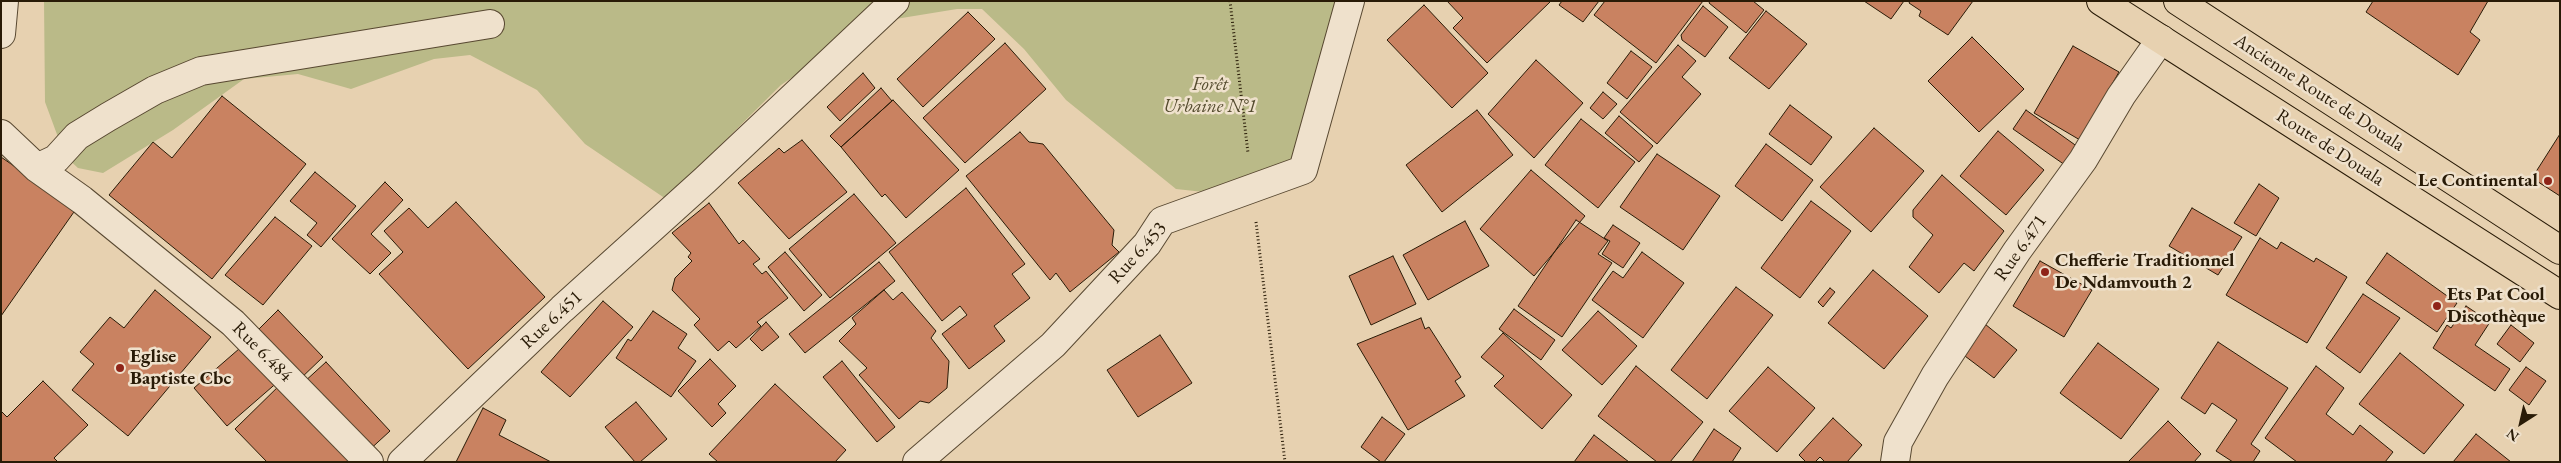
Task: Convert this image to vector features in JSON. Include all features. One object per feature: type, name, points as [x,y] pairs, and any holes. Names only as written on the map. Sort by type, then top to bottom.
[{"type":"main road","name":"Route de Douala","points":[[2101,1],[2560,295]]},
{"type":"main road","name":"Ancienne Route de Douala","points":[[2178,1],[2560,250]]},
{"type":"street","points":[[1,34],[4,1]]},
{"type":"street","name":"Rue 6.451","points":[[402,462],[562,309],[705,180],[895,1]]},
{"type":"street","name":"Rue 6.453","points":[[917,462],[1053,345],[1147,244],[1162,221],[1302,170],[1350,1]]},
{"type":"street","points":[[37,168],[56,158],[76,136],[108,116],[155,90],[201,71],[490,24]]},
{"type":"street","name":"Rue 6.471","points":[[1895,462],[1898,442],[1935,376],[2017,251],[2083,160],[2121,96],[2161,40]]},
{"type":"street","name":"Rue 6.484","points":[[1,134],[37,168],[82,200],[232,322],[369,462]]},
{"type":"path","points":[[1230,1],[1285,462]]},
{"type":"green space","name":"Forêt Urbaine N°1","points":[[44,1],[1351,1],[1299,168],[1213,193],[1176,189],[1066,100],[1024,49],[982,9],[957,9],[871,23],[781,85],[666,199],[585,144],[537,90],[470,55],[434,59],[351,89],[298,74],[244,79],[173,130],[103,173],[78,168],[65,156],[45,102]]},
{"type":"building","points":[[1447,1],[1551,1],[1487,63],[1453,28],[1463,18]]},
{"type":"building","points":[[1562,1],[1599,1],[1583,22],[1559,5]]},
{"type":"building","points":[[1605,1],[1703,1],[1656,63],[1594,15]]},
{"type":"building","points":[[1710,1],[1753,1],[1764,10],[1746,33],[1709,3]]},
{"type":"building","points":[[1864,1],[1904,1],[1891,19]]},
{"type":"building","points":[[1910,1],[1973,1],[1948,35],[1919,16],[1921,11],[1909,3]]},
{"type":"building","points":[[2373,1],[2488,1],[2470,32],[2480,40],[2458,75],[2366,12]]},
{"type":"building","points":[[1424,5],[1488,73],[1452,108],[1387,40]]},
{"type":"building","points":[[1703,6],[1728,27],[1705,57],[1682,40],[1681,35]]},
{"type":"building","points":[[1766,11],[1807,44],[1769,89],[1729,58]]},
{"type":"building","points":[[968,12],[995,39],[923,107],[897,79]]},
{"type":"building","points":[[1972,37],[2024,89],[1979,132],[1928,81]]},
{"type":"building","points":[[1005,43],[1046,89],[965,163],[923,118]]},
{"type":"building","points":[[1678,45],[1696,61],[1682,77],[1701,94],[1657,144],[1620,112]]},
{"type":"building","points":[[2073,46],[2119,72],[2080,140],[2034,113]]},
{"type":"building","points":[[1631,51],[1652,67],[1627,99],[1607,83]]},
{"type":"building","points":[[1536,60],[1583,103],[1534,158],[1488,114]]},
{"type":"building","points":[[863,73],[875,88],[840,121],[827,107]]},
{"type":"building","points":[[881,88],[892,101],[841,147],[830,136]]},
{"type":"building","points":[[1603,92],[1617,104],[1603,119],[1590,108]]},
{"type":"building","points":[[222,96],[306,164],[212,279],[109,195],[153,142],[172,158]]},
{"type":"building","points":[[893,100],[959,170],[906,218],[885,194],[882,197],[841,147]]},
{"type":"building","points":[[1790,105],[1832,137],[1811,165],[1769,134]]},
{"type":"building","points":[[1477,110],[1513,155],[1442,212],[1406,165]]},
{"type":"building","points":[[2026,110],[2078,147],[2065,165],[2013,129]]},
{"type":"building","points":[[1619,116],[1653,146],[1639,162],[1605,133]]},
{"type":"building","points":[[1581,119],[1635,162],[1598,208],[1545,165]]},
{"type":"building","points":[[1874,128],[1924,171],[1871,232],[1820,187]]},
{"type":"building","points":[[1998,131],[2044,170],[2006,215],[1960,176]]},
{"type":"building","points":[[1020,132],[1029,142],[1043,144],[1114,230],[1112,245],[1119,252],[1070,292],[1056,273],[1050,280],[966,176]]},
{"type":"building","points":[[2560,134],[2560,196],[2532,178]]},
{"type":"building","points":[[802,140],[847,192],[789,239],[738,183],[779,148],[784,153]]},
{"type":"building","points":[[1766,144],[1813,180],[1782,221],[1735,186]]},
{"type":"building","points":[[1657,154],[1720,196],[1683,250],[1620,207]]},
{"type":"building","points":[[1,157],[76,209],[1,316]]},
{"type":"building","points":[[1531,170],[1585,216],[1534,276],[1480,229]]},
{"type":"building","points":[[315,172],[356,206],[321,247],[307,235],[317,223],[290,201]]},
{"type":"building","points":[[1942,175],[2004,231],[1974,271],[1964,263],[1939,293],[1909,267],[1933,235],[1913,217],[1913,210]]},
{"type":"building","points":[[385,182],[403,200],[371,234],[391,253],[370,274],[332,239]]},
{"type":"building","points":[[2259,184],[2279,198],[2256,236],[2234,223]]},
{"type":"building","points":[[966,188],[1025,264],[1012,274],[1030,298],[994,326],[1005,341],[969,369],[942,334],[967,315],[960,306],[942,321],[889,252]]},
{"type":"building","points":[[854,194],[896,243],[830,298],[789,249]]},
{"type":"building","points":[[1811,201],[1851,231],[1800,298],[1761,268]]},
{"type":"building","points":[[456,202],[545,297],[468,369],[379,274],[403,252],[384,231],[409,208],[428,228]]},
{"type":"building","points":[[709,203],[739,244],[743,240],[760,259],[753,264],[762,274],[766,271],[788,298],[757,322],[761,326],[736,348],[729,341],[718,351],[694,325],[700,319],[672,290],[675,278],[692,261],[688,257],[691,253],[672,233]]},
{"type":"building","points":[[2192,208],[2242,237],[2218,275],[2169,246]]},
{"type":"building","points":[[275,217],[312,246],[263,305],[225,275]]},
{"type":"building","points":[[1576,220],[1608,241],[1598,254],[1612,263],[1562,337],[1518,306]]},
{"type":"building","points":[[1465,221],[1489,266],[1428,300],[1403,255]]},
{"type":"building","points":[[1613,225],[1640,243],[1623,268],[1602,254],[1610,241],[1604,238]]},
{"type":"building","points":[[2260,238],[2277,249],[2281,242],[2314,262],[2316,258],[2347,277],[2307,343],[2226,295]]},
{"type":"building","points":[[785,252],[822,295],[804,311],[768,267]]},
{"type":"building","points":[[1642,252],[1684,283],[1643,338],[1592,300],[1613,271],[1623,278]]},
{"type":"building","points":[[2387,253],[2457,303],[2437,332],[2366,283]]},
{"type":"building","points":[[1393,256],[1416,304],[1371,325],[1349,276]]},
{"type":"building","points":[[2040,261],[2092,290],[2064,337],[2013,306]]},
{"type":"building","points":[[879,262],[895,281],[805,353],[789,334]]},
{"type":"building","points":[[1873,270],[1928,316],[1884,369],[1828,323]]},
{"type":"building","points":[[1736,287],[1773,315],[1707,399],[1671,370]]},
{"type":"building","points":[[1830,288],[1835,292],[1823,307],[1818,302]]},
{"type":"building","points":[[155,290],[211,337],[128,436],[72,390],[94,364],[80,352],[110,317],[124,328]]},
{"type":"building","points":[[884,290],[893,300],[902,292],[936,331],[931,338],[949,361],[947,388],[929,403],[920,401],[899,419],[859,375],[867,368],[839,341],[856,324],[852,318]]},
{"type":"building","points":[[2363,294],[2400,318],[2360,373],[2326,348]]},
{"type":"building","points":[[603,301],[633,327],[570,397],[541,372]]},
{"type":"building","points":[[2466,306],[2490,322],[2475,345],[2510,369],[2495,391],[2433,348],[2447,325],[2451,328]]},
{"type":"building","points":[[1514,309],[1555,340],[1541,360],[1499,329]]},
{"type":"building","points":[[278,310],[323,357],[298,381],[254,334]]},
{"type":"building","points":[[653,311],[687,334],[678,348],[696,361],[671,397],[616,358],[628,339],[631,341]]},
{"type":"building","points":[[1598,311],[1637,346],[1602,385],[1562,350]]},
{"type":"building","points":[[1421,318],[1425,329],[1429,327],[1461,377],[1455,381],[1465,396],[1408,430],[1357,344]]},
{"type":"building","points":[[1980,320],[2017,350],[1994,378],[1957,350]]},
{"type":"building","points":[[766,322],[779,337],[762,351],[750,339]]},
{"type":"building","points":[[2511,325],[2534,343],[2520,362],[2497,344]]},
{"type":"building","points":[[1503,333],[1572,395],[1542,429],[1494,386],[1504,376],[1481,357]]},
{"type":"building","points":[[1160,335],[1192,383],[1138,417],[1107,370]]},
{"type":"building","points":[[247,342],[280,380],[227,426],[194,388]]},
{"type":"building","points":[[2218,342],[2288,388],[2251,444],[2260,451],[2253,462],[2233,462],[2216,451],[2237,420],[2212,403],[2205,414],[2181,398]]},
{"type":"building","points":[[2098,343],[2159,389],[2121,439],[2060,393]]},
{"type":"building","points":[[2400,353],[2464,405],[2424,454],[2359,404]]},
{"type":"building","points":[[710,359],[736,386],[718,404],[726,413],[712,427],[678,391]]},
{"type":"building","points":[[842,361],[895,427],[877,442],[823,377]]},
{"type":"building","points":[[326,362],[390,431],[366,453],[303,383]]},
{"type":"building","points":[[1636,366],[1703,422],[1670,462],[1657,462],[1598,416]]},
{"type":"building","points":[[2316,366],[2344,388],[2326,414],[2353,435],[2360,425],[2393,452],[2385,462],[2297,462],[2265,438]]},
{"type":"building","points":[[1768,367],[1815,408],[1777,452],[1729,411]]},
{"type":"building","points":[[2526,367],[2546,381],[2529,405],[2509,390]]},
{"type":"building","points":[[285,380],[363,462],[267,462],[235,429]]},
{"type":"building","points":[[43,381],[88,425],[54,458],[58,462],[1,462],[1,411],[7,417]]},
{"type":"building","points":[[775,384],[846,450],[835,462],[718,462],[709,454]]},
{"type":"building","points":[[636,402],[667,439],[640,462],[635,462],[605,427]]},
{"type":"building","points":[[483,408],[506,420],[499,435],[551,462],[456,462]]},
{"type":"building","points":[[1382,417],[1405,434],[1384,462],[1381,462],[1361,447]]},
{"type":"building","points":[[1833,418],[1862,445],[1847,462],[1825,462],[1820,457],[1815,462],[1806,462],[1799,455]]},
{"type":"building","points":[[2168,421],[2201,454],[2194,462],[2128,462]]},
{"type":"building","points":[[1714,429],[1741,448],[1732,462],[1692,462]]},
{"type":"building","points":[[2476,434],[2511,462],[2453,462]]},
{"type":"building","points":[[1594,435],[1629,462],[1574,462]]},
{"type":"place","name":"Le Continental","points":[[2548,181]]},
{"type":"place","name":"Chefferie Traditionnel De Ndamvouth 2","points":[[2045,272]]},
{"type":"place","name":"Ets Pat Cool Discothèque","points":[[2437,306]]},
{"type":"place","name":"Eglise Baptiste Cbc","points":[[120,368]]}]
